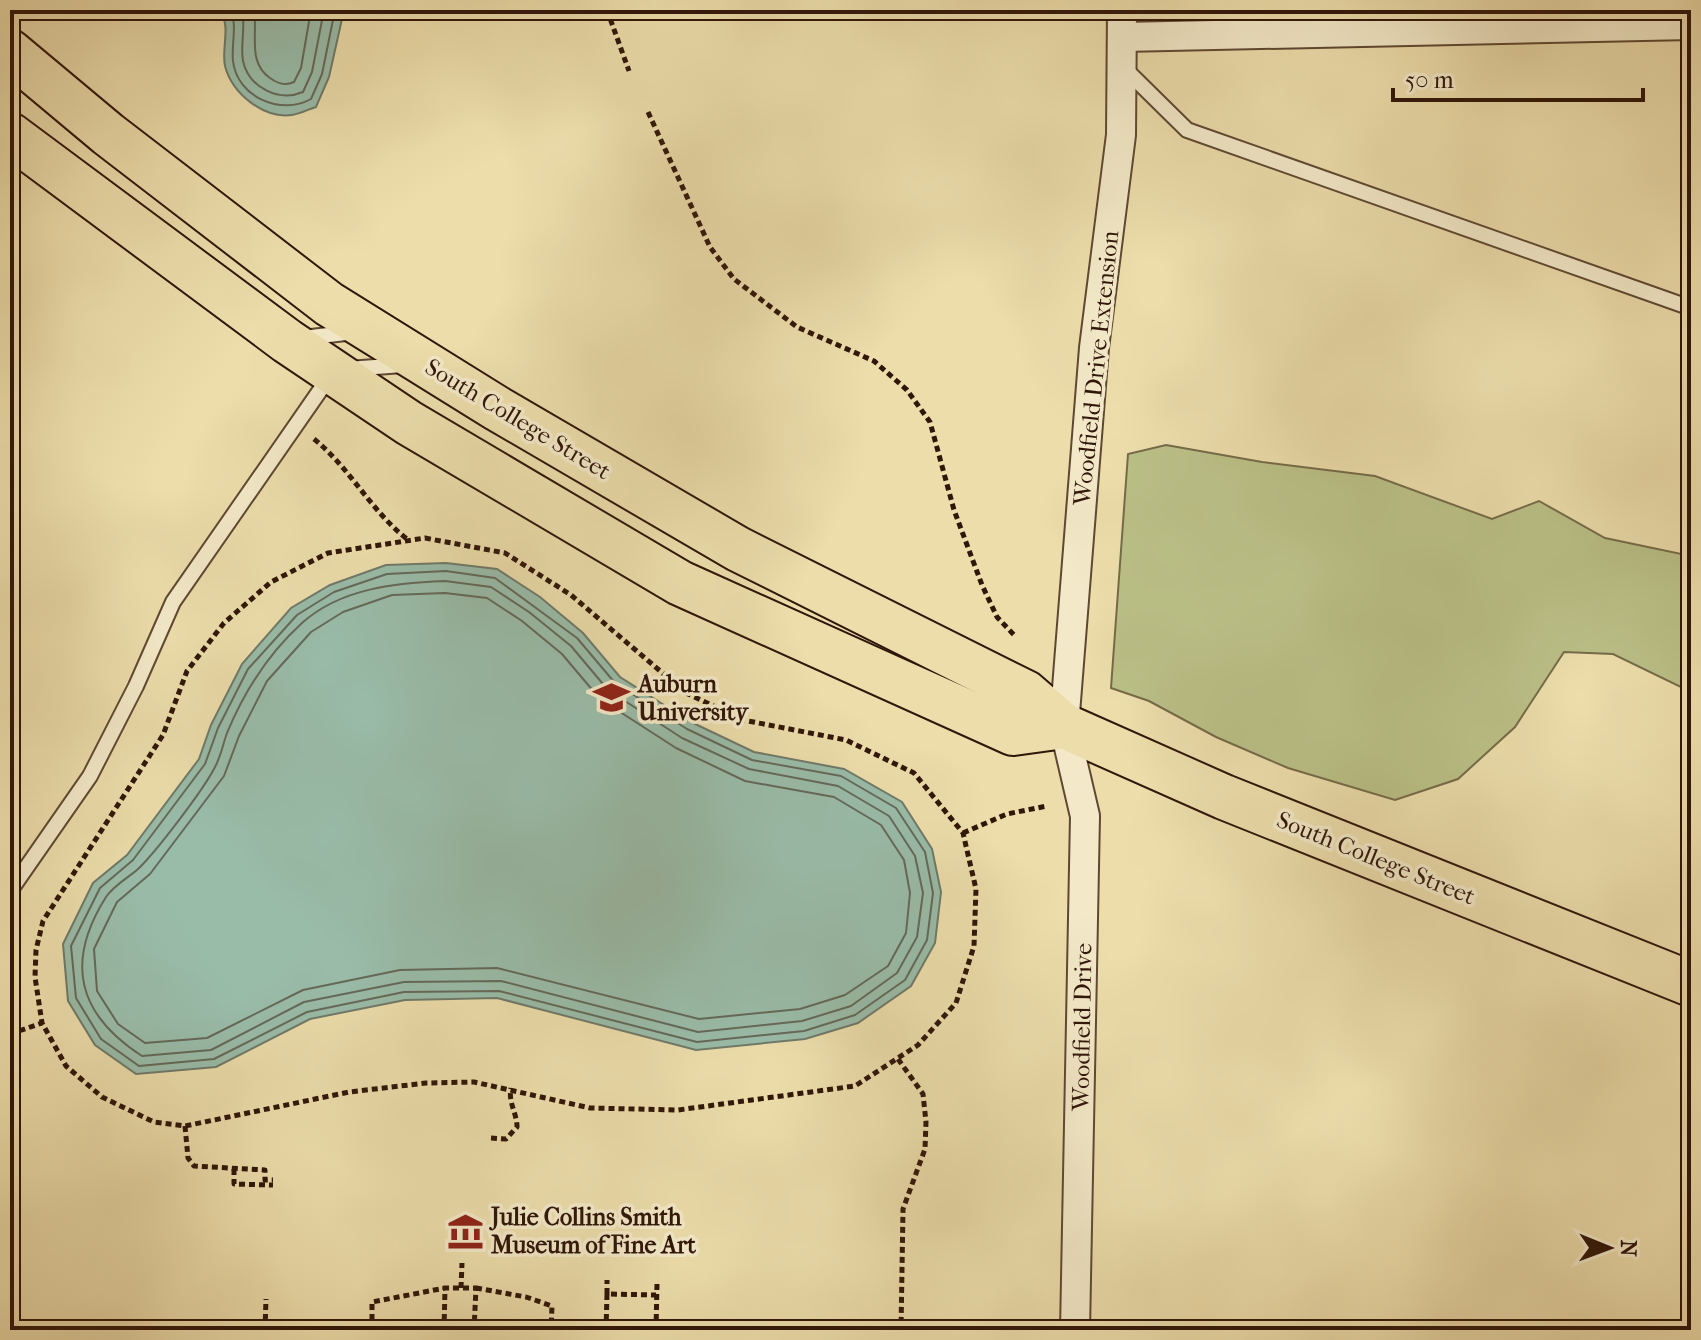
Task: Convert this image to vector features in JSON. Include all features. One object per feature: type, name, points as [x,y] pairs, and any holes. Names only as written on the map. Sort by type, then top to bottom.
[{"type":"main road","name":"South College Street","points":[[10,52],[120,143],[329,304],[738,549],[1026,693],[1064,726],[1224,797],[1691,984]]},
{"type":"main road","points":[[10,135],[287,341],[409,423],[680,583],[1013,733],[1064,726]]},
{"type":"street","points":[[1123,24],[1359,21],[1691,25]]},
{"type":"street","name":"Woodfield Drive Extension","points":[[1064,726],[1092,362],[1121,135],[1123,24]]},
{"type":"street","name":"Woodfield Drive","points":[[1064,726],[1085,816],[1075,1330]]},
{"type":"lane","points":[[1122,66],[1187,130],[1691,308]]},
{"type":"lane","points":[[287,341],[370,329]]},
{"type":"lane","points":[[10,891],[90,776],[136,686],[173,602],[333,371],[374,365],[428,365]]},
{"type":"path","points":[[607,10],[629,71]]},
{"type":"path","points":[[648,112],[710,247],[734,279],[797,327],[874,361],[907,390],[930,422],[954,510],[982,585],[997,617],[1015,636]]},
{"type":"path","points":[[310,435],[364,490],[384,521],[408,539]]},
{"type":"path","points":[[425,538],[505,553],[571,595],[686,693],[743,720],[846,740],[914,773],[963,833],[976,889],[974,946],[956,1003],[918,1045],[855,1086],[678,1110],[590,1108],[511,1088],[458,1082],[349,1092],[185,1126],[154,1122],[102,1097],[66,1066],[42,1023],[35,977],[36,950],[43,921],[163,735],[187,671],[224,623],[271,582],[328,553],[408,539],[425,538]]},
{"type":"path","points":[[963,833],[1007,814],[1047,806]]},
{"type":"path","points":[[10,1034],[42,1023]]},
{"type":"path","points":[[898,1059],[923,1094],[926,1122],[925,1149],[903,1209],[901,1330]]},
{"type":"path","points":[[491,1138],[506,1139],[517,1127],[517,1116],[509,1097],[511,1088]]},
{"type":"path","points":[[185,1126],[188,1158],[194,1166],[265,1170],[265,1180],[273,1182],[234,1184],[234,1169]]},
{"type":"path","points":[[461,1288],[462,1263]]},
{"type":"path","points":[[606,1330],[607,1280]]},
{"type":"path","points":[[656,1330],[657,1284]]},
{"type":"path","points":[[444,1330],[445,1288]]},
{"type":"path","points":[[372,1330],[372,1302],[445,1288],[476,1288],[526,1297],[552,1306],[551,1330]]},
{"type":"path","points":[[474,1330],[476,1288]]},
{"type":"path","points":[[607,1294],[656,1295]]},
{"type":"path","points":[[265,1330],[266,1299]]},
{"type":"green space","points":[[1166,445],[1262,462],[1375,476],[1492,519],[1539,501],[1605,538],[1691,556],[1691,692],[1613,654],[1564,652],[1515,727],[1458,779],[1395,800],[1288,768],[1216,737],[1149,701],[1111,688],[1128,454]]},
{"type":"water","points":[[219,10],[344,10],[329,77],[316,107],[295,114],[270,113],[250,102],[234,86],[225,66],[226,30]]},
{"type":"water","points":[[446,563],[497,569],[540,597],[583,633],[620,677],[691,722],[754,752],[844,769],[902,802],[932,849],[941,892],[935,943],[911,986],[858,1023],[805,1039],[696,1050],[497,998],[405,1000],[310,1019],[216,1067],[136,1074],[95,1045],[68,1001],[63,944],[93,883],[127,855],[199,759],[211,725],[242,664],[291,608],[330,585],[386,565]]},
{"type":"place","name":"Auburn University","points":[[612,698]]},
{"type":"place","name":"Julie Collins Smith Museum of Fine Art","points":[[465,1231]]}]
